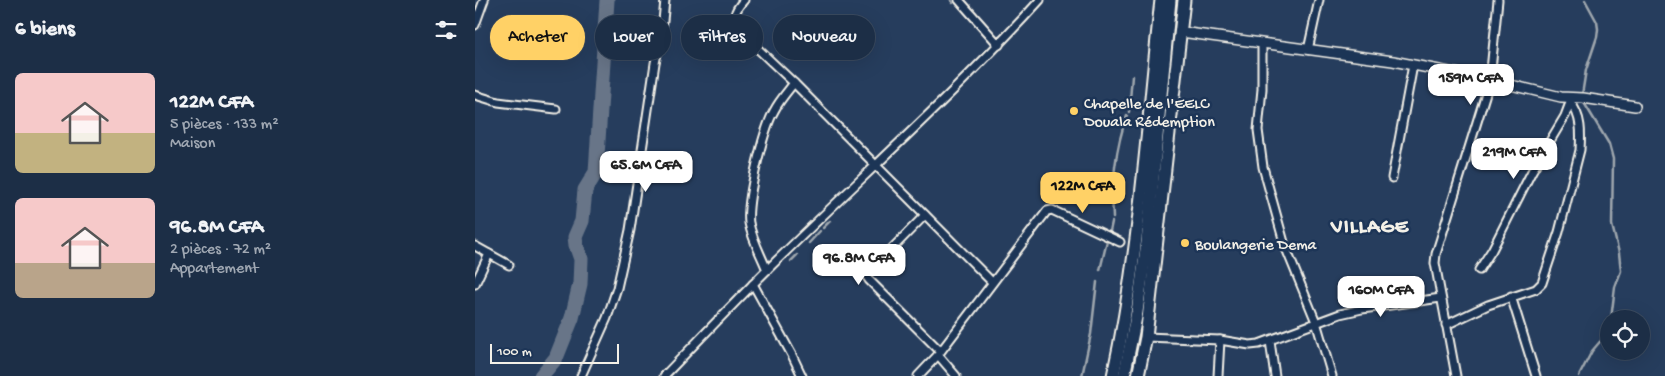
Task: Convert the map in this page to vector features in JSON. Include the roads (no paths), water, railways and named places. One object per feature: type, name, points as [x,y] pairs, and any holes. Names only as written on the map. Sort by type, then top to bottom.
[{"type":"main road","points":[[1124,376],[1137,312],[1146,250],[1166,43],[1163,0]]},
{"type":"main road","points":[[1113,376],[1125,313],[1140,211],[1163,0]]},
{"type":"main road","points":[[1138,376],[1146,337],[1184,0]]},
{"type":"street","points":[[475,24],[484,0]]},
{"type":"street","points":[[581,376],[607,318],[621,274],[630,230],[662,31],[665,0]]},
{"type":"street","points":[[744,0],[736,8],[735,20],[739,31],[794,83],[992,282]]},
{"type":"street","points":[[959,0],[999,45]]},
{"type":"street","points":[[664,376],[767,270],[877,166],[999,45],[1040,0]]},
{"type":"street","points":[[1308,50],[1319,0]]},
{"type":"street","points":[[1456,376],[1435,263],[1438,246],[1491,80],[1498,0]]},
{"type":"street","points":[[1181,32],[1413,65],[1491,80],[1571,100],[1583,98],[1635,106]]},
{"type":"street","points":[[1262,44],[1258,130],[1263,167],[1285,246],[1316,322],[1332,376]]},
{"type":"street","points":[[1392,178],[1413,65]]},
{"type":"street","points":[[767,270],[749,222],[749,206],[757,161],[772,113],[794,83]]},
{"type":"street","points":[[475,95],[498,102],[556,109]]},
{"type":"street","points":[[1479,270],[1492,250],[1518,196],[1565,116],[1571,100]]},
{"type":"street","points":[[1446,325],[1488,305],[1540,286],[1559,232],[1580,150],[1581,137],[1578,116],[1571,100]]},
{"type":"street","points":[[918,376],[939,353],[992,282],[1050,210],[1120,242]]},
{"type":"street","points":[[925,215],[867,276],[939,353],[956,376]]},
{"type":"street","points":[[475,246],[509,265]]},
{"type":"street","points":[[475,284],[489,254]]},
{"type":"street","points":[[753,284],[793,355],[801,376]]},
{"type":"street","points":[[1511,296],[1537,376]]},
{"type":"street","points":[[1146,337],[1220,340],[1250,345],[1270,341],[1316,322],[1362,309],[1441,298]]},
{"type":"street","points":[[1218,376],[1220,340]]},
{"type":"street","points":[[1270,341],[1275,376]]},
{"type":"waterway","points":[[541,376],[556,358],[572,318],[580,284],[581,259],[575,237],[582,221],[585,190],[596,172],[607,0]]},
{"type":"waterway","points":[[1582,95],[1586,70],[1598,29],[1597,22],[1585,0]]},
{"type":"waterway","points":[[1129,112],[1132,76]]},
{"type":"waterway","points":[[1583,101],[1609,144],[1613,159],[1612,225],[1621,271],[1615,287],[1612,310]]},
{"type":"waterway","points":[[1113,218],[1115,166],[1127,116]]},
{"type":"waterway","points":[[823,228],[830,221]]},
{"type":"waterway","points":[[1109,236],[1112,222]]},
{"type":"waterway","points":[[809,243],[820,231]]},
{"type":"waterway","points":[[1100,270],[1107,241]]},
{"type":"waterway","points":[[791,261],[797,255]]},
{"type":"waterway","points":[[1082,376],[1091,334],[1097,282]]},
{"type":"waterway","points":[[1579,376],[1592,351],[1600,342]]},
{"type":"place","name":"Chapelle de l'EELC Douala Rédemption","points":[[1074,111]]},
{"type":"place","name":"Boulangerie Dema","points":[[1185,243]]},
{"type":"district","name":"VILLAGE","points":[[1370,225]]}]
